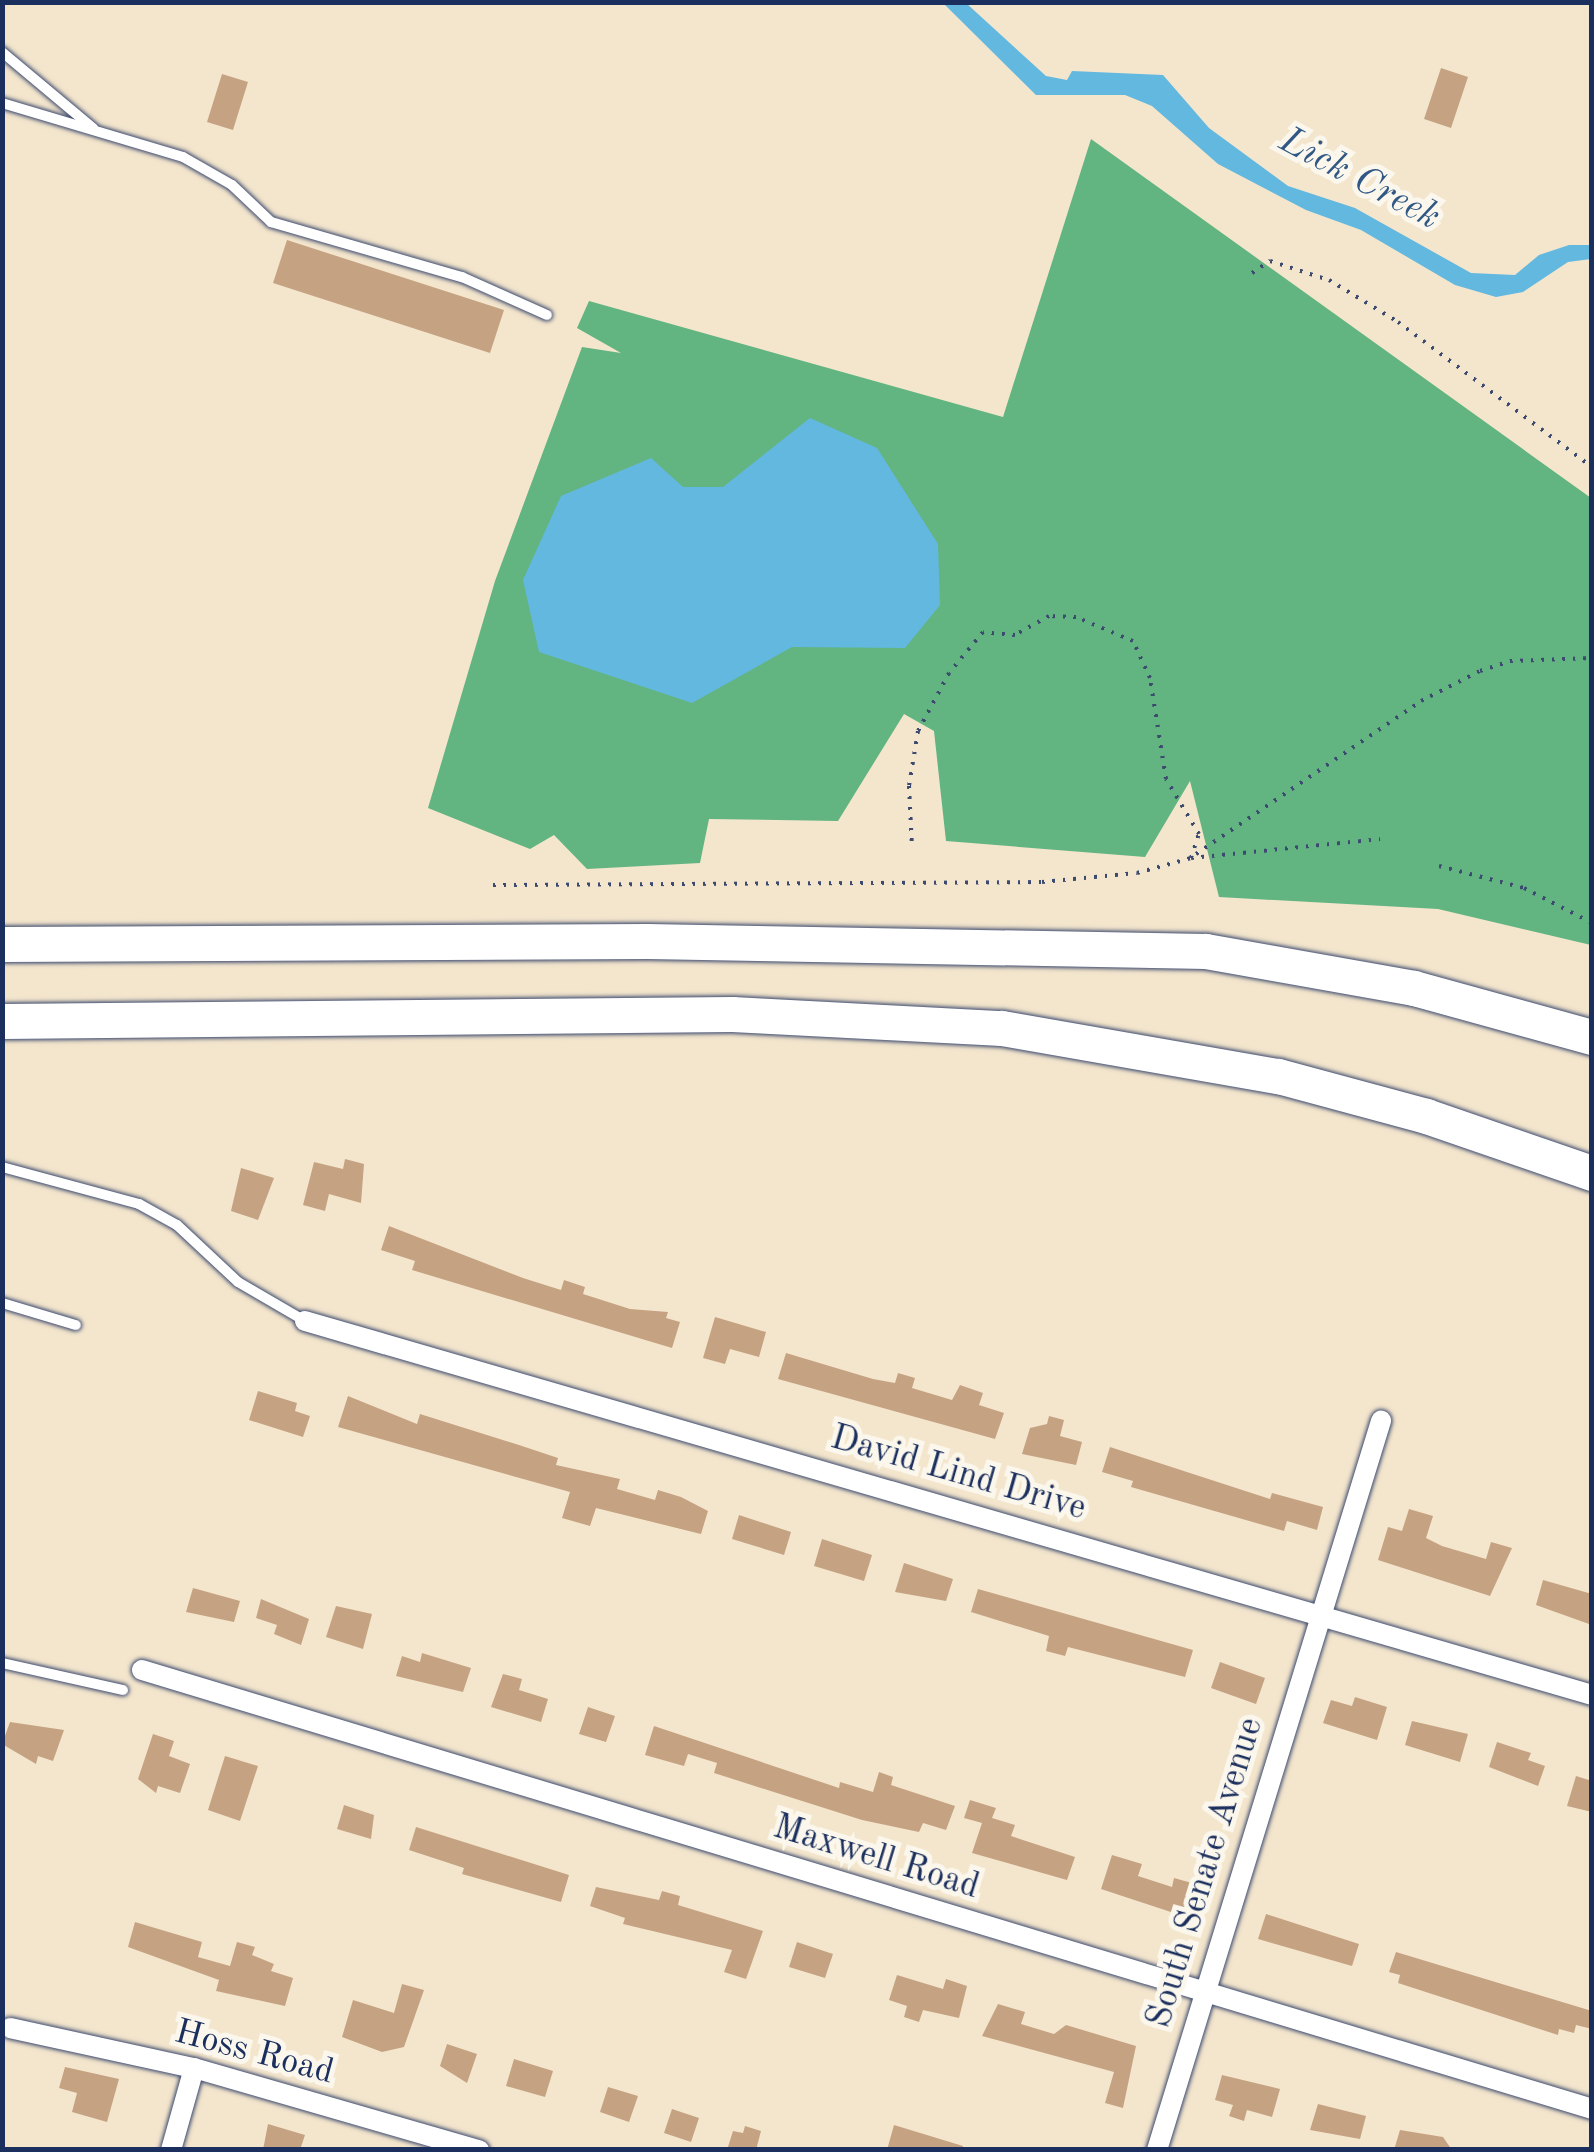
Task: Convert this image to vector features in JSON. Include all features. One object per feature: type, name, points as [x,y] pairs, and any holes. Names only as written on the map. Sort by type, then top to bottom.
[{"type":"highway","points":[[2,944],[647,941],[1206,951],[1414,988],[1592,1037]]},
{"type":"highway","points":[[2,1021],[732,1014],[1002,1028],[1278,1076],[1426,1116],[1592,1173]]},
{"type":"street","name":"David Lind Drive","points":[[305,1320],[1592,1695]]},
{"type":"street","name":"South Senate Avenue","points":[[1157,2150],[1318,1615],[1381,1421]]},
{"type":"street","name":"Maxwell Road","points":[[142,1670],[1592,2109]]},
{"type":"street","name":"Hoss Road","points":[[10,2028],[194,2068],[479,2150]]},
{"type":"street","points":[[171,2150],[194,2068]]},
{"type":"lane","points":[[2,52],[95,131]]},
{"type":"lane","points":[[2,103],[183,156],[232,185],[271,222],[462,277],[547,315]]},
{"type":"lane","points":[[2,1167],[139,1204],[177,1225],[238,1282],[305,1320]]},
{"type":"lane","points":[[2,1302],[76,1326]]},
{"type":"lane","points":[[2,1662],[123,1690]]},
{"type":"path","points":[[1252,273],[1270,261],[1329,280],[1398,322],[1592,468]]},
{"type":"path","points":[[912,847],[913,751],[949,673],[983,632],[1015,635],[1049,616],[1098,621],[1144,656],[1166,779],[1199,834],[1192,857]]},
{"type":"path","points":[[1192,857],[1421,701],[1480,671],[1510,660],[1592,658]]},
{"type":"path","points":[[493,885],[1042,882],[1137,873],[1192,857],[1380,839]]},
{"type":"path","points":[[1439,866],[1524,888],[1592,923]]},
{"type":"green space","points":[[1091,139],[1591,498],[1591,945],[1438,909],[1219,897],[1190,781],[1145,857],[946,841],[934,731],[904,714],[838,821],[709,819],[700,863],[587,869],[554,835],[530,849],[428,808],[495,581],[582,347],[621,353],[577,328],[589,301],[1003,417]]},
{"type":"water","name":"Lick Creek","points":[[943,3],[966,3],[1046,76],[1067,80],[1072,71],[1163,75],[1209,128],[1288,186],[1355,208],[1471,273],[1515,275],[1539,255],[1569,245],[1591,245],[1591,259],[1568,262],[1523,292],[1496,297],[1455,285],[1361,230],[1306,210],[1218,164],[1152,106],[1125,95],[1036,95]]},
{"type":"water","points":[[810,418],[877,448],[938,544],[940,605],[905,648],[792,647],[692,703],[539,652],[523,580],[561,496],[651,458],[683,487],[723,487]]},
{"type":"building","points":[[1441,68],[1468,77],[1451,128],[1424,119]]},
{"type":"building","points":[[222,74],[248,82],[233,130],[207,122]]},
{"type":"building","points":[[287,240],[504,310],[490,353],[273,283]]},
{"type":"building","points":[[345,1159],[364,1164],[361,1203],[329,1194],[325,1211],[303,1205],[314,1162],[343,1169]]},
{"type":"building","points":[[241,1168],[274,1178],[258,1220],[231,1211]]},
{"type":"building","points":[[389,1226],[561,1290],[564,1280],[585,1287],[583,1294],[630,1309],[668,1312],[666,1318],[680,1322],[672,1348],[412,1270],[415,1261],[381,1250]]},
{"type":"building","points":[[715,1317],[766,1332],[759,1357],[730,1349],[725,1364],[703,1358]]},
{"type":"building","points":[[786,1353],[895,1383],[898,1373],[915,1378],[912,1388],[952,1400],[960,1385],[983,1393],[979,1405],[1004,1413],[995,1439],[778,1379]]},
{"type":"building","points":[[258,1391],[297,1403],[295,1411],[310,1416],[303,1437],[249,1420]]},
{"type":"building","points":[[348,1396],[417,1424],[420,1414],[558,1458],[556,1465],[620,1479],[617,1489],[655,1500],[658,1490],[681,1497],[708,1511],[701,1534],[596,1508],[590,1526],[562,1518],[570,1492],[338,1427]]},
{"type":"building","points":[[1049,1416],[1064,1420],[1060,1436],[1082,1442],[1076,1465],[1022,1454],[1030,1428],[1047,1424]]},
{"type":"building","points":[[1110,1447],[1270,1499],[1272,1493],[1323,1507],[1317,1530],[1287,1521],[1284,1531],[1131,1487],[1133,1481],[1102,1472]]},
{"type":"building","points":[[1409,1509],[1433,1516],[1426,1538],[1442,1546],[1486,1559],[1491,1542],[1512,1548],[1490,1596],[1378,1560],[1388,1527],[1402,1531]]},
{"type":"building","points":[[739,1515],[791,1532],[784,1555],[732,1539]]},
{"type":"building","points":[[822,1539],[872,1555],[864,1581],[814,1566]]},
{"type":"building","points":[[904,1563],[953,1579],[946,1601],[895,1592]]},
{"type":"building","points":[[1543,1580],[1592,1594],[1589,1624],[1536,1605]]},
{"type":"building","points":[[193,1588],[240,1601],[234,1622],[186,1612]]},
{"type":"building","points":[[978,1589],[1193,1650],[1185,1677],[1068,1647],[1065,1656],[1046,1651],[1049,1636],[971,1612]]},
{"type":"building","points":[[261,1599],[309,1619],[301,1645],[274,1634],[277,1625],[256,1618]]},
{"type":"building","points":[[336,1606],[372,1614],[363,1649],[326,1637]]},
{"type":"building","points":[[422,1653],[471,1668],[463,1692],[396,1676],[402,1656],[420,1662]]},
{"type":"building","points":[[1220,1662],[1265,1678],[1256,1704],[1211,1688]]},
{"type":"building","points":[[503,1674],[522,1679],[519,1690],[548,1699],[541,1722],[491,1707]]},
{"type":"building","points":[[1355,1697],[1387,1707],[1377,1740],[1323,1723],[1331,1700],[1352,1706]]},
{"type":"building","points":[[588,1707],[615,1716],[606,1742],[579,1734]]},
{"type":"building","points":[[1412,1721],[1468,1734],[1460,1762],[1405,1745]]},
{"type":"building","points":[[10,1722],[64,1730],[53,1761],[38,1756],[36,1764],[2,1744]]},
{"type":"building","points":[[654,1726],[839,1788],[840,1782],[873,1792],[879,1772],[893,1777],[891,1785],[955,1806],[946,1830],[923,1823],[919,1832],[862,1820],[714,1773],[717,1763],[688,1754],[684,1766],[645,1755]]},
{"type":"building","points":[[153,1734],[174,1741],[169,1756],[190,1764],[180,1793],[158,1786],[156,1793],[138,1779]]},
{"type":"building","points":[[1497,1742],[1531,1753],[1528,1760],[1545,1766],[1538,1786],[1489,1767]]},
{"type":"building","points":[[225,1756],[258,1766],[240,1821],[208,1810]]},
{"type":"building","points":[[1576,1776],[1592,1781],[1592,1812],[1567,1806]]},
{"type":"building","points":[[970,1800],[996,1808],[992,1818],[1015,1825],[1011,1836],[1075,1857],[1067,1880],[972,1853],[982,1823],[964,1818]]},
{"type":"building","points":[[344,1805],[374,1815],[371,1839],[337,1829]]},
{"type":"building","points":[[416,1827],[569,1875],[561,1902],[462,1874],[464,1868],[409,1850]]},
{"type":"building","points":[[1112,1855],[1142,1864],[1138,1876],[1172,1887],[1174,1878],[1192,1883],[1186,1917],[1101,1889]]},
{"type":"building","points":[[596,1887],[659,1900],[662,1891],[680,1896],[678,1905],[763,1931],[746,1979],[724,1972],[732,1950],[623,1924],[625,1918],[590,1906]]},
{"type":"building","points":[[1266,1914],[1359,1944],[1352,1966],[1258,1939]]},
{"type":"building","points":[[135,1922],[202,1942],[198,1957],[230,1966],[237,1942],[255,1947],[252,1955],[274,1964],[271,1971],[293,1978],[285,2006],[216,1991],[219,1980],[128,1947]]},
{"type":"building","points":[[797,1942],[833,1954],[825,1978],[789,1967]]},
{"type":"building","points":[[1396,1952],[1592,2011],[1592,2029],[1576,2025],[1574,2033],[1559,2029],[1558,2035],[1398,1983],[1400,1975],[1389,1972]]},
{"type":"building","points":[[897,1975],[943,1989],[946,1979],[967,1986],[959,2018],[923,2010],[919,2022],[904,2017],[907,2006],[889,2000]]},
{"type":"building","points":[[402,1984],[424,1990],[404,2047],[382,2052],[342,2037],[353,2000],[394,2013]]},
{"type":"building","points":[[998,2004],[1025,2012],[1021,2024],[1054,2034],[1066,2025],[1136,2046],[1123,2108],[1105,2103],[1114,2072],[982,2036]]},
{"type":"building","points":[[447,2044],[477,2054],[467,2083],[440,2066]]},
{"type":"building","points":[[514,2059],[553,2071],[545,2097],[506,2086]]},
{"type":"building","points":[[65,2067],[119,2079],[107,2122],[72,2112],[77,2093],[59,2088]]},
{"type":"building","points":[[1222,2075],[1280,2089],[1272,2117],[1247,2110],[1244,2121],[1229,2116],[1233,2105],[1215,2100]]},
{"type":"building","points":[[608,2087],[638,2096],[629,2122],[600,2112]]},
{"type":"building","points":[[1318,2104],[1366,2116],[1360,2139],[1310,2130]]},
{"type":"building","points":[[672,2109],[699,2118],[691,2142],[664,2133]]},
{"type":"building","points":[[268,2124],[305,2135],[300,2150],[263,2150]]},
{"type":"building","points":[[894,2125],[963,2146],[962,2150],[887,2150]]},
{"type":"building","points":[[745,2126],[761,2131],[756,2150],[727,2150],[733,2131],[743,2133]]},
{"type":"building","points":[[1400,2130],[1443,2137],[1452,2150],[1394,2150]]}]
